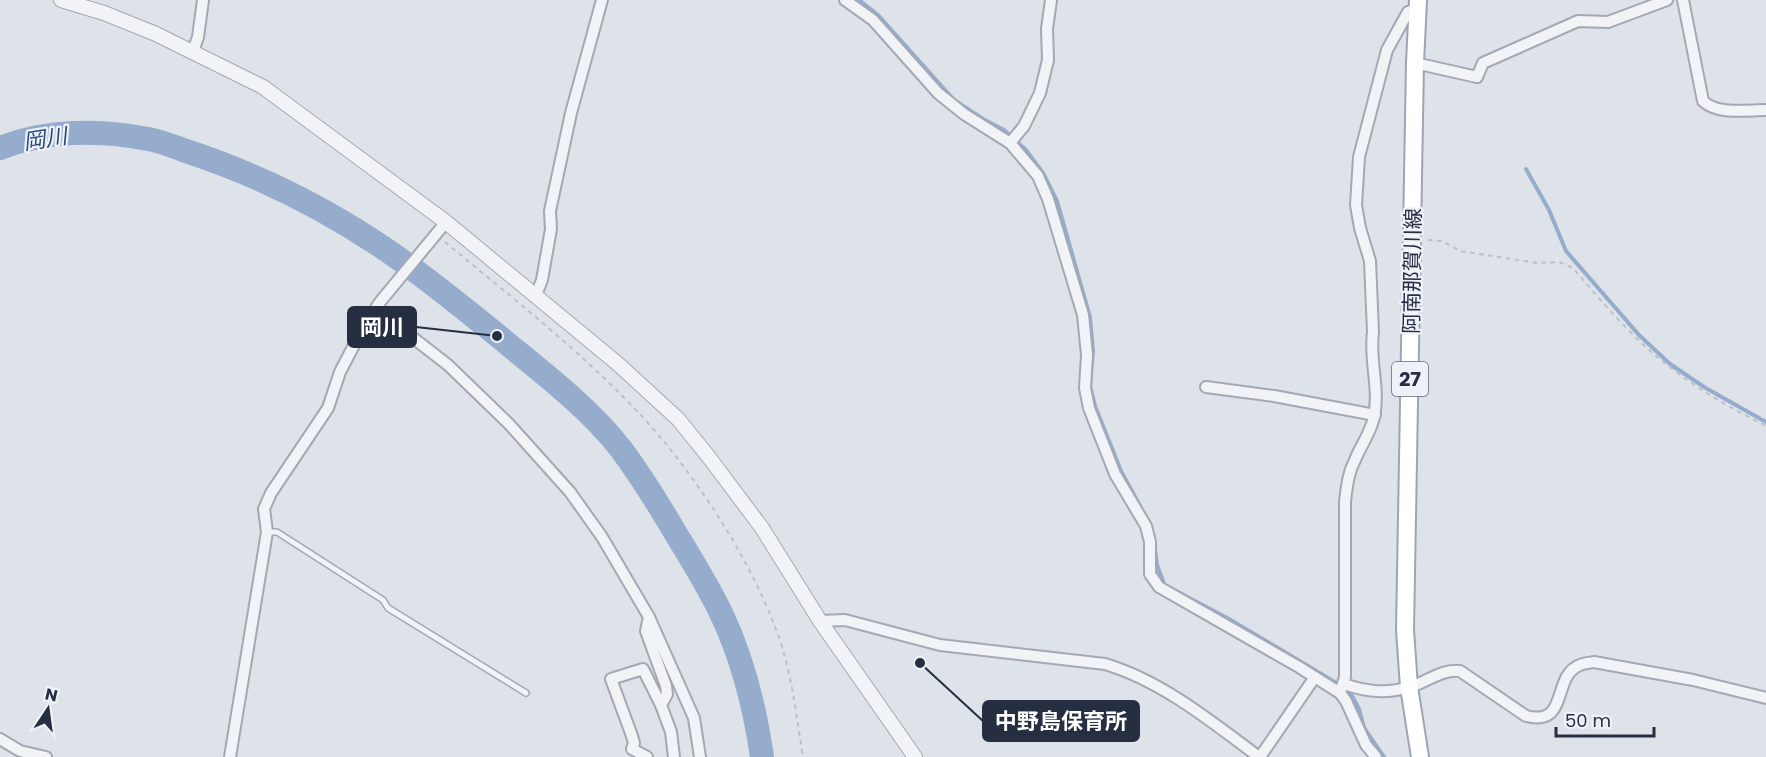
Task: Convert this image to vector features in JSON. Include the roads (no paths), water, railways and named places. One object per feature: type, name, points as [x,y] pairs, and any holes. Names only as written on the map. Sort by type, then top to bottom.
[{"type":"main road","name":"阿南那賀川線","points":[[1417,4],[1405,608],[1409,687],[1420,757]]},
{"type":"street","points":[[61,0],[104,13],[156,33],[263,87],[446,222],[618,364],[678,419],[708,456],[762,528],[820,621],[915,757]]},
{"type":"street","points":[[193,51],[198,38],[203,0]]},
{"type":"street","points":[[536,295],[542,280],[551,229],[550,212],[571,113],[602,0]]},
{"type":"street","points":[[845,0],[873,20],[938,93],[964,114],[1010,142],[1038,176],[1048,199],[1083,315],[1087,355],[1085,388],[1089,408],[1115,474],[1146,526],[1150,542],[1150,574],[1159,587],[1315,677],[1342,688],[1376,692],[1409,687],[1450,670],[1460,671],[1526,716],[1538,719],[1547,718],[1553,710],[1569,673],[1579,665],[1594,662],[1693,680],[1766,698]]},
{"type":"street","points":[[1010,142],[1024,126],[1040,93],[1048,60],[1047,29],[1051,0]]},
{"type":"street","points":[[1415,63],[1477,77],[1483,63],[1578,21],[1608,22],[1667,0]]},
{"type":"street","points":[[1683,0],[1703,101],[1708,106],[1718,109],[1766,110]]},
{"type":"street","points":[[1376,757],[1366,745],[1342,688],[1347,480],[1371,429],[1375,415],[1376,390],[1371,343],[1373,332],[1370,261],[1360,228],[1356,205],[1356,186],[1359,157],[1387,50],[1408,12],[1417,4]]},
{"type":"street","points":[[230,757],[267,532],[264,509],[271,493],[328,408],[340,372],[363,328],[446,222]]},
{"type":"street","points":[[378,306],[448,365],[509,424],[570,492],[602,537],[650,617],[694,718],[700,757]]},
{"type":"street","points":[[1206,387],[1274,396],[1375,415]]},
{"type":"street","points":[[650,617],[646,631],[666,686],[667,694],[661,705]]},
{"type":"street","points":[[820,621],[845,620],[940,645],[1105,664],[1125,670],[1216,725],[1260,757],[1315,677]]},
{"type":"street","points":[[647,757],[632,749],[634,743],[632,736],[611,679],[643,669],[661,705],[671,732],[674,757]]},
{"type":"street","points":[[0,739],[20,751],[46,757]]},
{"type":"lane","points":[[267,532],[277,532],[383,600],[388,608],[526,693]]},
{"type":"waterway","points":[[859,0],[878,15],[954,100],[1004,130],[1026,150],[1043,173],[1057,201],[1090,317],[1093,351],[1090,386],[1095,406],[1121,471],[1141,508]]},
{"type":"waterway","name":"岡川","points":[[0,148],[54,135],[92,133],[152,140],[210,159],[262,180],[337,219],[385,249],[460,305],[580,405],[621,449],[643,480],[700,573],[729,630],[747,684],[762,757]]},
{"type":"waterway","points":[[1526,169],[1549,210],[1566,251],[1639,335],[1670,364],[1704,387],[1766,422]]},
{"type":"waterway","points":[[1155,549],[1157,565],[1164,584]]},
{"type":"waterway","points":[[1176,591],[1229,619],[1338,684],[1352,696],[1359,709],[1364,728],[1384,757]]},
{"type":"place","name":"岡川","points":[[497,336]]},
{"type":"place","name":"中野島保育所","points":[[920,663]]}]
